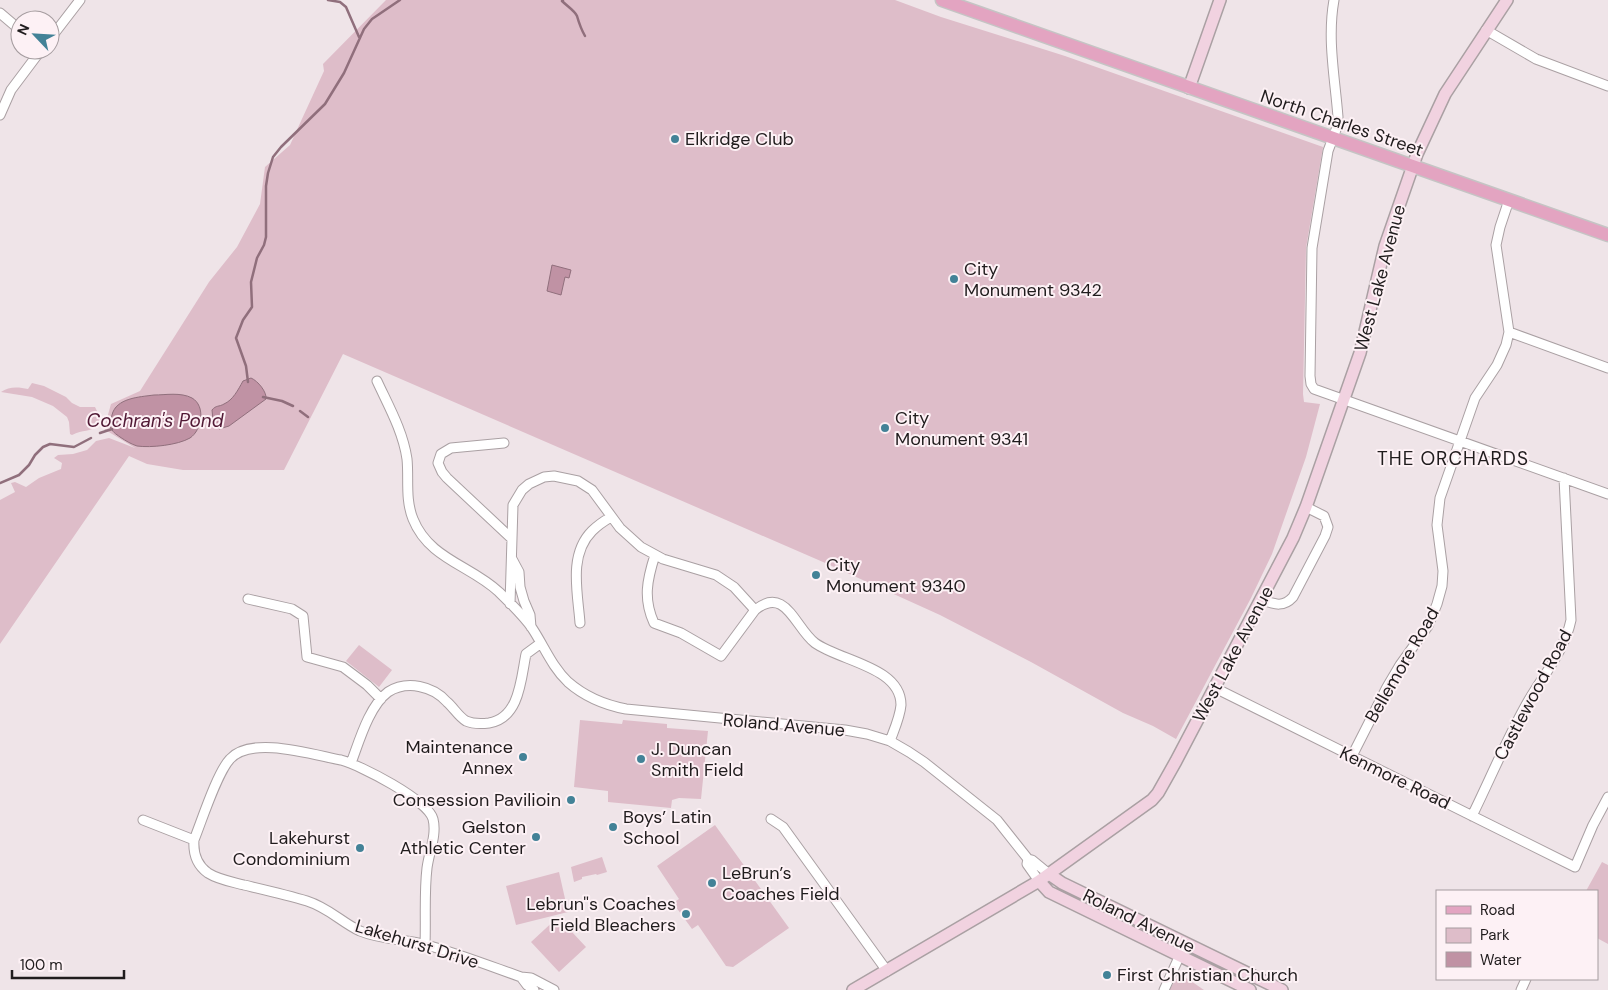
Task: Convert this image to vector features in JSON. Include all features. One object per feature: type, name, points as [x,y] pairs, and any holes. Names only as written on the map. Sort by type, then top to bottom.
[{"type":"main road","name":"North Charles Street","points":[[942,0],[1608,235]]},
{"type":"street","points":[[60,26],[80,0]]},
{"type":"street","points":[[1189,88],[1220,0]]},
{"type":"street","points":[[1334,0],[1331,21],[1331,51],[1338,117],[1328,151],[1312,248],[1311,384],[1314,389],[1608,494]]},
{"type":"street","name":"West Lake Avenue","points":[[853,990],[1039,881],[1145,806],[1158,793],[1262,600],[1287,551],[1306,507],[1364,340],[1385,246],[1412,166],[1436,109],[1455,76],[1507,0]]},
{"type":"street","points":[[0,14],[10,22]]},
{"type":"street","points":[[1486,30],[1536,59],[1608,86]]},
{"type":"street","points":[[0,115],[11,90],[34,60]]},
{"type":"street","name":"Bellemore Road","points":[[1352,756],[1387,687],[1400,664],[1428,626],[1437,604],[1443,571],[1437,525],[1439,505],[1475,398],[1497,365],[1506,346],[1509,332],[1496,245],[1509,200]]},
{"type":"street","points":[[1509,332],[1608,368]]},
{"type":"street","points":[[377,381],[404,445],[407,458],[410,507],[418,529],[439,554],[488,584],[531,627]]},
{"type":"street","points":[[504,443],[452,448],[442,454],[438,463],[447,478],[511,538]]},
{"type":"street","points":[[510,604],[511,514],[516,498],[529,484],[544,477],[554,476],[569,478],[586,486],[599,499],[611,517],[630,539],[655,556],[716,575],[734,587],[755,610]]},
{"type":"street","name":"Castlewood Road","points":[[1472,816],[1524,709],[1563,646],[1569,631],[1571,620],[1564,478]]},
{"type":"street","points":[[1262,600],[1282,605],[1293,597],[1325,536],[1328,527],[1324,516],[1306,507]]},
{"type":"street","points":[[580,623],[576,574],[580,549],[591,532],[611,517]]},
{"type":"street","points":[[655,556],[649,575],[646,601],[654,623],[681,634],[720,656],[755,610],[761,605],[774,603],[785,607],[802,630],[815,643],[824,649],[883,674],[895,686],[900,694],[901,704],[890,741]]},
{"type":"street","points":[[511,557],[519,572],[520,587],[530,615],[531,627]]},
{"type":"street","points":[[248,599],[292,609],[303,616],[307,657],[343,667],[367,685],[381,699]]},
{"type":"street","name":"Roland Avenue","points":[[531,627],[557,669],[568,682],[591,697],[616,708],[639,712],[846,730],[890,741],[924,762],[998,820],[1028,859],[1032,860],[1062,884],[1282,990]]},
{"type":"street","points":[[350,763],[367,720],[381,699],[388,692],[397,688],[417,686],[431,689],[442,696],[458,715],[475,724],[501,719],[514,704],[518,694],[526,654],[541,643]]},
{"type":"street","name":"Kenmore Road","points":[[1215,688],[1575,867],[1593,825],[1608,797]]},
{"type":"street","points":[[143,820],[194,840],[224,767],[230,758],[243,750],[254,748],[284,749],[350,763],[387,782],[412,798],[424,806],[433,818],[433,839],[427,868],[425,944]]},
{"type":"street","points":[[771,819],[783,827],[887,971]]},
{"type":"street","name":"Lakehurst Drive","points":[[194,840],[193,848],[199,864],[215,877],[307,901],[368,933],[393,940],[425,944],[521,977],[531,978],[554,990]]},
{"type":"street","name":"Roland Avenue","points":[[1028,859],[1027,864],[1049,892],[1250,990]]},
{"type":"street","points":[[1164,990],[1186,944]]},
{"type":"street","name":"Lakehurst Drive","points":[[521,977],[534,990]]},
{"type":"green space","name":"Elkridge Club","points":[[386,0],[895,0],[941,17],[1065,56],[1323,147],[1306,248],[1303,394],[1304,402],[1320,404],[1306,457],[1272,554],[1251,598],[1176,739],[1153,726],[1123,713],[1031,662],[940,615],[823,562],[343,354],[284,470],[183,470],[147,464],[129,456],[0,644],[0,500],[15,492],[11,483],[15,482],[26,487],[39,478],[61,469],[62,463],[54,458],[58,455],[73,454],[87,450],[96,441],[109,438],[135,448],[104,429],[111,404],[140,391],[209,282],[237,247],[260,204],[265,167],[290,145],[324,71],[323,64]]},
{"type":"green space","points":[[32,383],[44,386],[66,397],[80,407],[95,407],[100,417],[98,425],[92,429],[72,435],[70,434],[67,417],[53,406],[32,397],[1,392],[14,388],[28,389]]},
{"type":"green space","points":[[359,645],[392,670],[379,687],[346,661]]},
{"type":"green space","name":"J. Duncan Smith Field","points":[[580,720],[622,724],[623,720],[667,724],[667,728],[708,731],[701,799],[679,798],[672,800],[671,808],[608,802],[608,791],[574,787]]},
{"type":"green space","name":"LeBrun’s Coaches Field","points":[[715,825],[789,928],[733,967],[726,966],[698,925],[692,929],[673,903],[679,899],[657,866]]},
{"type":"green space","points":[[602,857],[607,872],[582,877],[582,879],[574,882],[571,867]]},
{"type":"green space","points":[[1602,862],[1608,865],[1608,944],[1598,939],[1598,890],[1587,890]]},
{"type":"green space","points":[[559,872],[568,912],[516,925],[506,886]]},
{"type":"green space","points":[[558,917],[586,947],[559,972],[531,942]]},
{"type":"green space","points":[[1179,975],[1188,979],[1204,990],[1169,990]]},
{"type":"water","points":[[552,265],[571,270],[569,278],[565,277],[561,295],[547,291]]},
{"type":"water","points":[[251,378],[262,387],[266,399],[229,426],[219,429],[213,420],[212,410],[230,400],[243,381]]},
{"type":"water","name":"Cochran's Pond","points":[[154,395],[183,395],[192,398],[196,402],[201,412],[200,424],[190,438],[164,445],[143,447],[131,443],[113,431],[110,422],[114,409],[118,405],[129,399]]},
{"type":"waterway","points":[[328,0],[340,2],[346,7],[359,37]]},
{"type":"waterway","points":[[248,382],[246,366],[236,338],[243,320],[252,307],[251,282],[257,258],[266,237],[266,186],[273,157],[325,104],[344,73],[364,29],[372,19],[400,0]]},
{"type":"waterway","points":[[563,0],[576,14],[585,36]]},
{"type":"waterway","points":[[263,397],[282,401],[293,406]]},
{"type":"waterway","points":[[300,411],[308,417]]},
{"type":"waterway","points":[[100,433],[112,429]]},
{"type":"waterway","points":[[0,483],[19,475],[43,447],[50,444],[74,447],[91,438]]},
{"type":"place","name":"Elkridge Club","points":[[675,139]]},
{"type":"place","name":"City Monument 9342","points":[[954,279]]},
{"type":"place","name":"City Monument 9341","points":[[885,428]]},
{"type":"place","name":"City Monument 9340","points":[[816,575]]},
{"type":"place","name":"Maintenance Annex","points":[[523,757]]},
{"type":"place","name":"J. Duncan Smith Field","points":[[641,759]]},
{"type":"place","name":"Consession Pavilioin","points":[[571,800]]},
{"type":"place","name":"Boys’ Latin School","points":[[613,827]]},
{"type":"place","name":"Gelston Athletic Center","points":[[536,837]]},
{"type":"place","name":"Lakehurst Condominium","points":[[360,848]]},
{"type":"place","name":"LeBrun’s Coaches Field","points":[[712,883]]},
{"type":"place","name":"Lebrun''s Coaches Field Bleachers","points":[[686,914]]},
{"type":"place","name":"First Christian Church","points":[[1107,975]]},
{"type":"district","name":"THE ORCHARDS","points":[[1453,458]]}]
